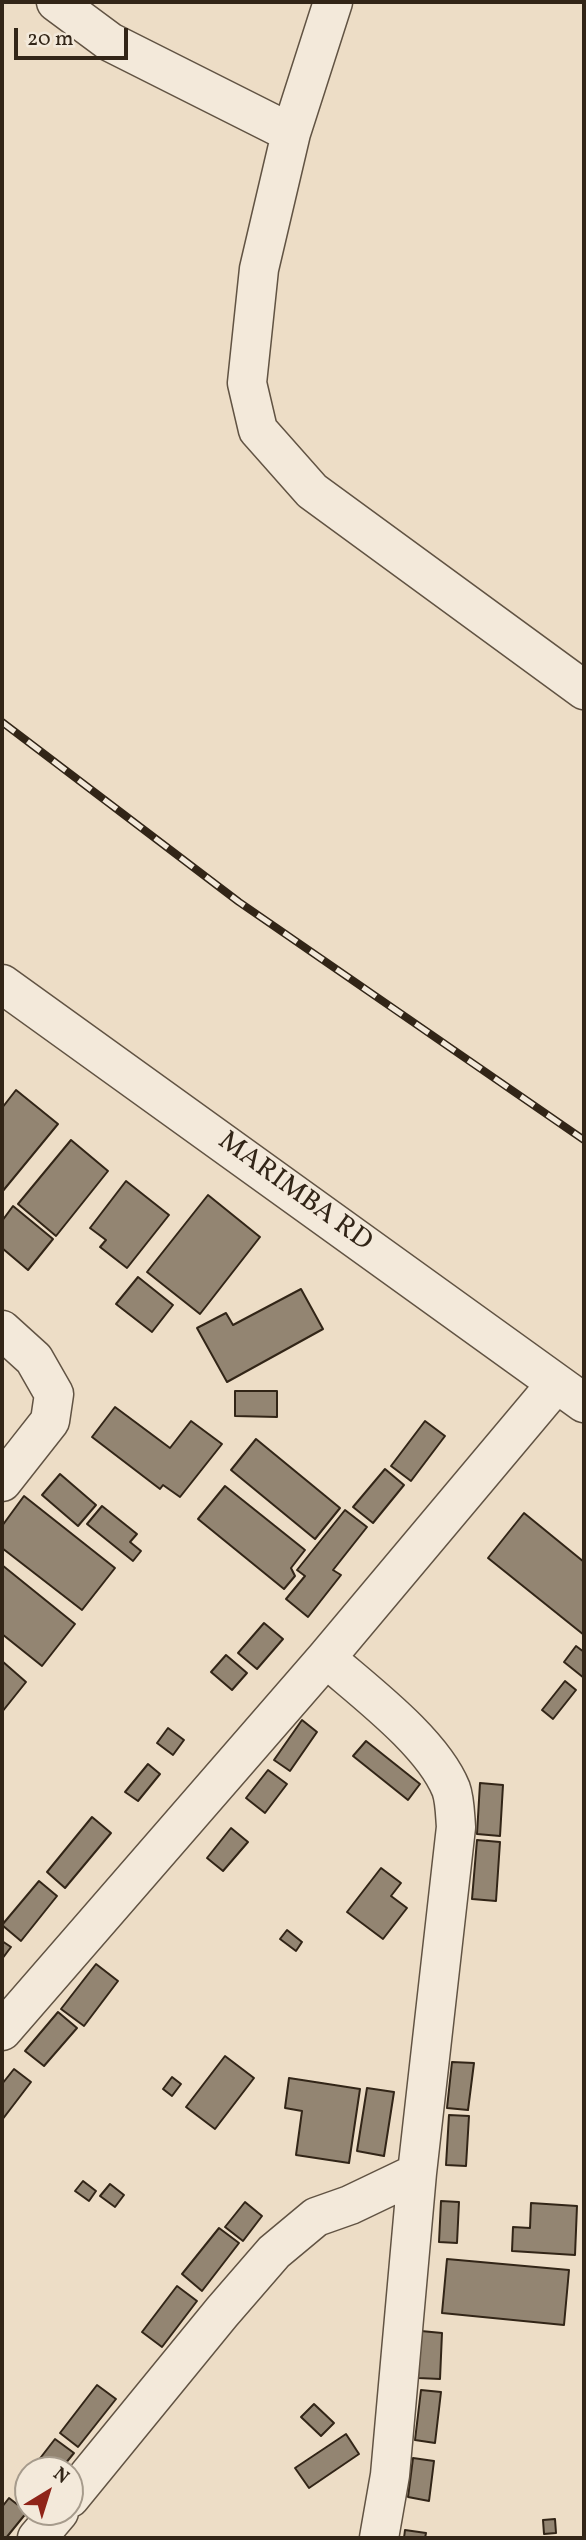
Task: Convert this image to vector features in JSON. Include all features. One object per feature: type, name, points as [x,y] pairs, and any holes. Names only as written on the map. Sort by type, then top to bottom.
[{"type":"street","points":[[56,2],[110,42],[291,133]]},
{"type":"street","points":[[333,2],[291,133],[259,269],[247,383],[258,430],[312,491],[584,690]]},
{"type":"street","name":"MARIMBA RD","points":[[2,984],[570,1393]]},
{"type":"street","points":[[2,1330],[34,1359],[54,1394],[50,1421],[2,1482]]},
{"type":"street","points":[[2,2031],[326,1658],[570,1393]]},
{"type":"street","points":[[326,1658],[404,1727],[437,1763],[452,1791],[456,1827],[417,2173],[390,2475],[379,2538]]},
{"type":"street","points":[[84,2481],[274,2252],[316,2217],[350,2205],[417,2173]]},
{"type":"building","points":[[16,1090],[58,1124],[2,1192],[2,1108]]},
{"type":"building","points":[[71,1140],[108,1171],[56,1236],[18,1204]]},
{"type":"building","points":[[126,1181],[169,1215],[127,1268],[100,1247],[106,1240],[90,1228]]},
{"type":"building","points":[[208,1195],[260,1237],[200,1314],[147,1272]]},
{"type":"building","points":[[13,1206],[53,1239],[28,1270],[2,1248],[2,1221]]},
{"type":"building","points":[[138,1277],[173,1305],[152,1332],[116,1304]]},
{"type":"building","points":[[301,1289],[323,1329],[227,1382],[197,1328],[226,1313],[233,1325]]},
{"type":"building","points":[[235,1391],[277,1391],[277,1417],[235,1416]]},
{"type":"building","points":[[115,1407],[170,1448],[191,1421],[222,1444],[180,1497],[163,1485],[160,1489],[92,1437]]},
{"type":"building","points":[[425,1421],[445,1436],[411,1481],[391,1466]]},
{"type":"building","points":[[256,1439],[340,1508],[315,1539],[231,1470]]},
{"type":"building","points":[[385,1469],[404,1485],[373,1523],[353,1507]]},
{"type":"building","points":[[60,1474],[96,1505],[78,1526],[42,1495]]},
{"type":"building","points":[[225,1486],[305,1550],[291,1568],[295,1576],[284,1589],[198,1519]]},
{"type":"building","points":[[24,1496],[115,1568],[82,1610],[2,1548],[2,1526]]},
{"type":"building","points":[[102,1506],[137,1534],[130,1542],[141,1551],[133,1561],[87,1524]]},
{"type":"building","points":[[345,1510],[367,1527],[333,1570],[341,1575],[308,1617],[286,1599],[305,1576],[297,1570]]},
{"type":"building","points":[[524,1513],[584,1562],[584,1635],[488,1558]]},
{"type":"building","points":[[2,1565],[75,1624],[42,1666],[2,1634]]},
{"type":"building","points":[[264,1623],[283,1639],[257,1669],[238,1653]]},
{"type":"building","points":[[576,1646],[584,1652],[584,1678],[564,1662]]},
{"type":"building","points":[[226,1655],[247,1673],[232,1690],[211,1672]]},
{"type":"building","points":[[2,1661],[26,1682],[2,1712]]},
{"type":"building","points":[[565,1681],[576,1690],[553,1719],[542,1710]]},
{"type":"building","points":[[302,1720],[317,1732],[290,1771],[274,1760]]},
{"type":"building","points":[[168,1728],[184,1740],[173,1755],[157,1743]]},
{"type":"building","points":[[366,1741],[420,1784],[408,1800],[353,1756]]},
{"type":"building","points":[[148,1764],[160,1774],[138,1801],[125,1792]]},
{"type":"building","points":[[268,1770],[287,1784],[265,1813],[246,1798]]},
{"type":"building","points":[[480,1783],[503,1785],[500,1836],[477,1834]]},
{"type":"building","points":[[92,1817],[111,1833],[65,1888],[47,1872]]},
{"type":"building","points":[[231,1828],[248,1842],[223,1871],[207,1858]]},
{"type":"building","points":[[477,1840],[500,1842],[496,1901],[472,1899]]},
{"type":"building","points":[[381,1868],[401,1883],[391,1896],[407,1908],[383,1939],[347,1912]]},
{"type":"building","points":[[39,1881],[57,1896],[21,1941],[2,1925]]},
{"type":"building","points":[[287,1930],[302,1942],[296,1951],[280,1939]]},
{"type":"building","points":[[2,1941],[11,1947],[2,1959]]},
{"type":"building","points":[[96,1964],[118,1981],[84,2026],[61,2009]]},
{"type":"building","points":[[58,2012],[77,2028],[44,2066],[25,2051]]},
{"type":"building","points":[[225,2056],[254,2078],[215,2129],[186,2107]]},
{"type":"building","points":[[452,2062],[474,2063],[468,2110],[447,2108]]},
{"type":"building","points":[[14,2069],[31,2082],[2,2120],[2,2084]]},
{"type":"building","points":[[172,2077],[181,2084],[172,2096],[163,2089]]},
{"type":"building","points":[[289,2078],[360,2089],[349,2163],[296,2155],[302,2111],[285,2108]]},
{"type":"building","points":[[367,2088],[394,2092],[384,2156],[357,2151]]},
{"type":"building","points":[[449,2115],[469,2116],[466,2166],[446,2165]]},
{"type":"building","points":[[83,2181],[96,2191],[89,2201],[75,2191]]},
{"type":"building","points":[[110,2184],[124,2195],[115,2207],[100,2196]]},
{"type":"building","points":[[441,2201],[459,2202],[457,2243],[439,2242]]},
{"type":"building","points":[[245,2202],[262,2216],[243,2241],[225,2227]]},
{"type":"building","points":[[531,2203],[577,2206],[575,2255],[512,2251],[513,2227],[530,2228]]},
{"type":"building","points":[[219,2228],[239,2243],[202,2291],[182,2274]]},
{"type":"building","points":[[447,2259],[569,2270],[564,2325],[442,2313]]},
{"type":"building","points":[[177,2286],[197,2301],[162,2347],[142,2332]]},
{"type":"building","points":[[421,2331],[442,2333],[440,2379],[418,2378]]},
{"type":"building","points":[[97,2385],[116,2399],[78,2447],[60,2433]]},
{"type":"building","points":[[421,2390],[441,2392],[435,2443],[415,2440]]},
{"type":"building","points":[[314,2404],[334,2423],[321,2436],[301,2417]]},
{"type":"building","points":[[346,2434],[359,2454],[309,2488],[295,2468]]},
{"type":"building","points":[[55,2439],[74,2453],[72,2456],[42,2456]]},
{"type":"building","points":[[413,2458],[434,2461],[429,2501],[408,2497]]},
{"type":"building","points":[[9,2498],[14,2502],[16,2526],[6,2538],[2,2538],[2,2507]]},
{"type":"building","points":[[555,2519],[556,2533],[544,2534],[543,2520]]},
{"type":"building","points":[[405,2530],[426,2533],[425,2538],[404,2538]]},
{"type":"railway","points":[[2,722],[239,902],[584,1140]]}]
